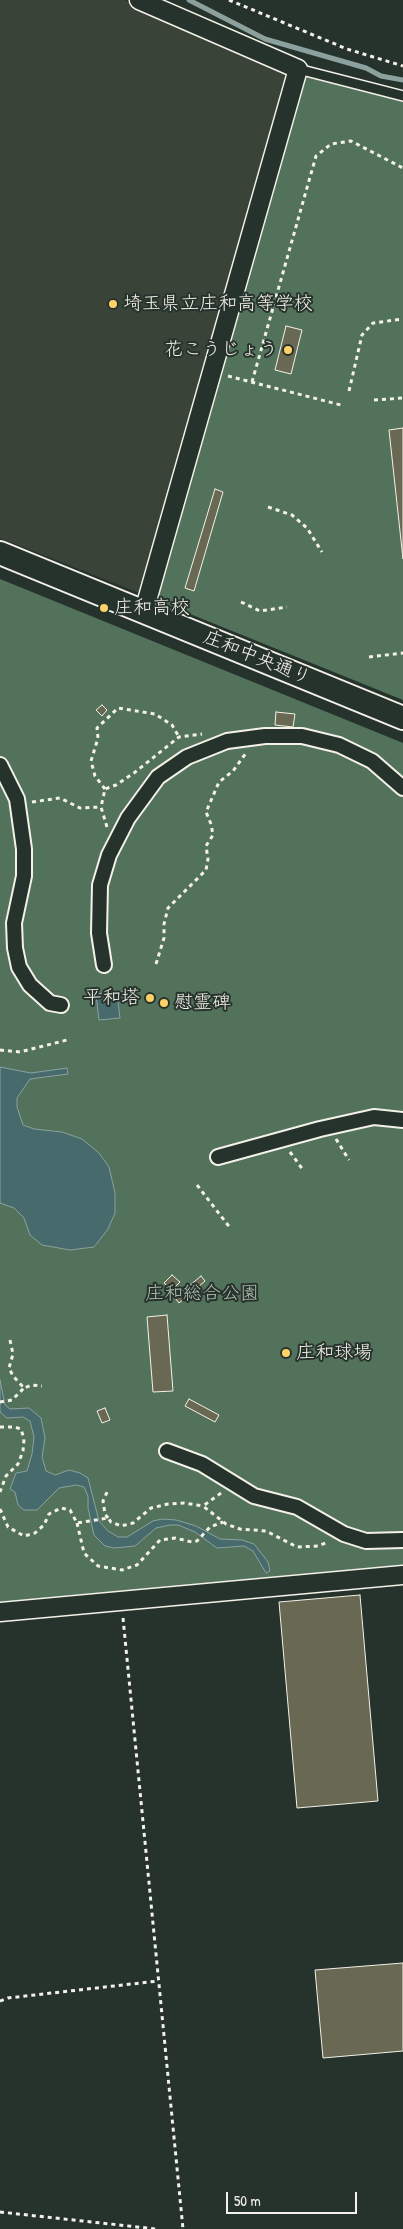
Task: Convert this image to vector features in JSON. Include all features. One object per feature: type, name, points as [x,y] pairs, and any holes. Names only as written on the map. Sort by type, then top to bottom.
[{"type":"street","points":[[139,0],[298,69],[144,611]]},
{"type":"street","name":"庄和中央通り","points":[[0,553],[403,718]]},
{"type":"street","points":[[104,965],[99,933],[100,885],[109,855],[128,818],[158,777],[187,757],[227,741],[265,736],[302,736],[339,745],[372,761],[403,788]]},
{"type":"street","points":[[0,765],[17,804],[24,858],[24,876],[14,923],[15,948],[19,967],[30,985],[50,1003],[61,1005]]},
{"type":"street","points":[[218,1156],[374,1117],[403,1120]]},
{"type":"street","points":[[167,1451],[202,1464],[254,1496],[297,1507],[339,1531],[366,1541],[403,1540]]},
{"type":"street","points":[[0,1612],[403,1575]]},
{"type":"lane","points":[[298,69],[403,96]]},
{"type":"path","points":[[230,0],[347,50],[403,66]]},
{"type":"path","points":[[252,382],[316,156],[331,144],[351,141],[403,168]]},
{"type":"path","points":[[348,391],[362,335],[373,323],[403,319]]},
{"type":"path","points":[[221,374],[341,405]]},
{"type":"path","points":[[374,400],[403,398]]},
{"type":"path","points":[[268,508],[292,516],[307,528],[322,552]]},
{"type":"path","points":[[241,602],[260,611],[287,607]]},
{"type":"path","points":[[369,657],[403,653]]},
{"type":"path","points":[[105,788],[95,776],[91,761],[98,738],[97,728],[118,708],[155,714],[172,725],[179,737]]},
{"type":"path","points":[[156,964],[164,938],[164,924],[168,908],[206,870],[208,859],[206,846],[213,835],[206,812],[219,782],[232,771],[248,751],[246,738]]},
{"type":"path","points":[[17,804],[60,798],[80,808],[101,807]]},
{"type":"path","points":[[0,1050],[20,1052],[67,1040]]},
{"type":"path","points":[[329,1127],[349,1160]]},
{"type":"path","points":[[280,1140],[303,1170]]},
{"type":"path","points":[[197,1185],[231,1229]]},
{"type":"path","points":[[10,1340],[13,1354],[9,1368],[12,1376],[24,1388]]},
{"type":"path","points":[[0,1402],[12,1400],[24,1388],[32,1385],[42,1386]]},
{"type":"path","points":[[0,1427],[14,1426],[21,1429],[24,1439],[23,1451],[18,1464],[6,1476],[0,1492]]},
{"type":"path","points":[[203,1506],[217,1498],[230,1481]]},
{"type":"path","points":[[108,1490],[103,1501],[104,1514],[111,1522],[121,1526],[133,1523],[151,1508],[184,1503],[203,1506],[223,1522],[240,1529],[266,1531],[297,1547],[318,1546],[332,1540],[339,1531]]},
{"type":"path","points":[[0,1509],[1,1516],[8,1527],[24,1536],[35,1533],[44,1525],[49,1514],[61,1508],[70,1510],[78,1522],[84,1553],[98,1566],[122,1570],[137,1565],[160,1540],[175,1538],[192,1542],[197,1541],[210,1527],[223,1522]]},
{"type":"path","points":[[78,1522],[107,1518]]},
{"type":"path","points":[[121,1600],[183,2229]]},
{"type":"path","points":[[0,2001],[8,1998],[158,1982]]},
{"type":"path","points":[[0,2212],[156,2229]]},
{"type":"shaded area","name":"埼玉県立庄和高等学校","points":[[0,0],[124,0],[293,71],[142,594],[0,538]]},
{"type":"green space","points":[[302,73],[403,101],[403,700],[153,599]]},
{"type":"green space","name":"庄和総合公園","points":[[0,579],[403,743],[403,1567],[0,1603]]},
{"type":"water","points":[[128,991],[129,1000],[118,1002],[120,1018],[99,1020],[96,994]]},
{"type":"water","points":[[0,1067],[31,1073],[67,1068],[68,1074],[30,1079],[17,1098],[17,1107],[23,1125],[34,1129],[62,1132],[82,1139],[99,1153],[109,1167],[115,1193],[115,1213],[108,1229],[94,1247],[70,1250],[42,1245],[30,1235],[24,1218],[14,1208],[0,1203]]},
{"type":"water","points":[[0,1380],[5,1405],[10,1409],[29,1408],[41,1418],[45,1438],[42,1457],[46,1471],[55,1475],[69,1470],[80,1473],[88,1478],[99,1521],[108,1531],[118,1537],[127,1537],[153,1521],[162,1519],[176,1520],[196,1526],[220,1539],[242,1540],[254,1544],[268,1562],[270,1571],[266,1573],[253,1551],[244,1546],[217,1548],[195,1532],[178,1525],[156,1528],[135,1546],[114,1548],[105,1546],[94,1535],[88,1508],[88,1496],[84,1487],[76,1485],[59,1488],[37,1510],[24,1510],[18,1505],[15,1492],[10,1489],[16,1473],[27,1471],[34,1437],[30,1421],[23,1417],[7,1418],[0,1412]]},
{"type":"building","name":"花こうじょう","points":[[286,326],[302,330],[291,374],[275,370]]},
{"type":"building","points":[[403,428],[403,559],[389,430]]},
{"type":"building","points":[[215,489],[223,492],[194,591],[185,588]]},
{"type":"building","points":[[102,705],[107,710],[102,716],[96,710]]},
{"type":"building","points":[[276,712],[295,714],[293,727],[275,725]]},
{"type":"building","points":[[172,1275],[180,1282],[172,1290],[164,1283]]},
{"type":"building","points":[[201,1276],[205,1281],[179,1303],[175,1298]]},
{"type":"building","points":[[167,1315],[173,1391],[153,1392],[147,1317]]},
{"type":"building","points":[[189,1399],[219,1415],[215,1422],[185,1406]]},
{"type":"building","points":[[105,1408],[110,1420],[102,1423],[97,1411]]},
{"type":"building","points":[[360,1595],[378,1801],[297,1808],[279,1602]]},
{"type":"building","points":[[403,1963],[403,2051],[323,2058],[315,1970]]},
{"type":"waterway","points":[[189,0],[265,39],[366,68],[381,76],[403,80]]},
{"type":"place","name":"埼玉県立庄和高等学校","points":[[113,304]]},
{"type":"place","name":"花こうじょう","points":[[288,350]]},
{"type":"place","name":"庄和高校","points":[[104,608]]},
{"type":"place","name":"平和塔","points":[[150,998]]},
{"type":"place","name":"慰霊碑","points":[[164,1003]]},
{"type":"place","name":"庄和球場","points":[[286,1353]]}]
